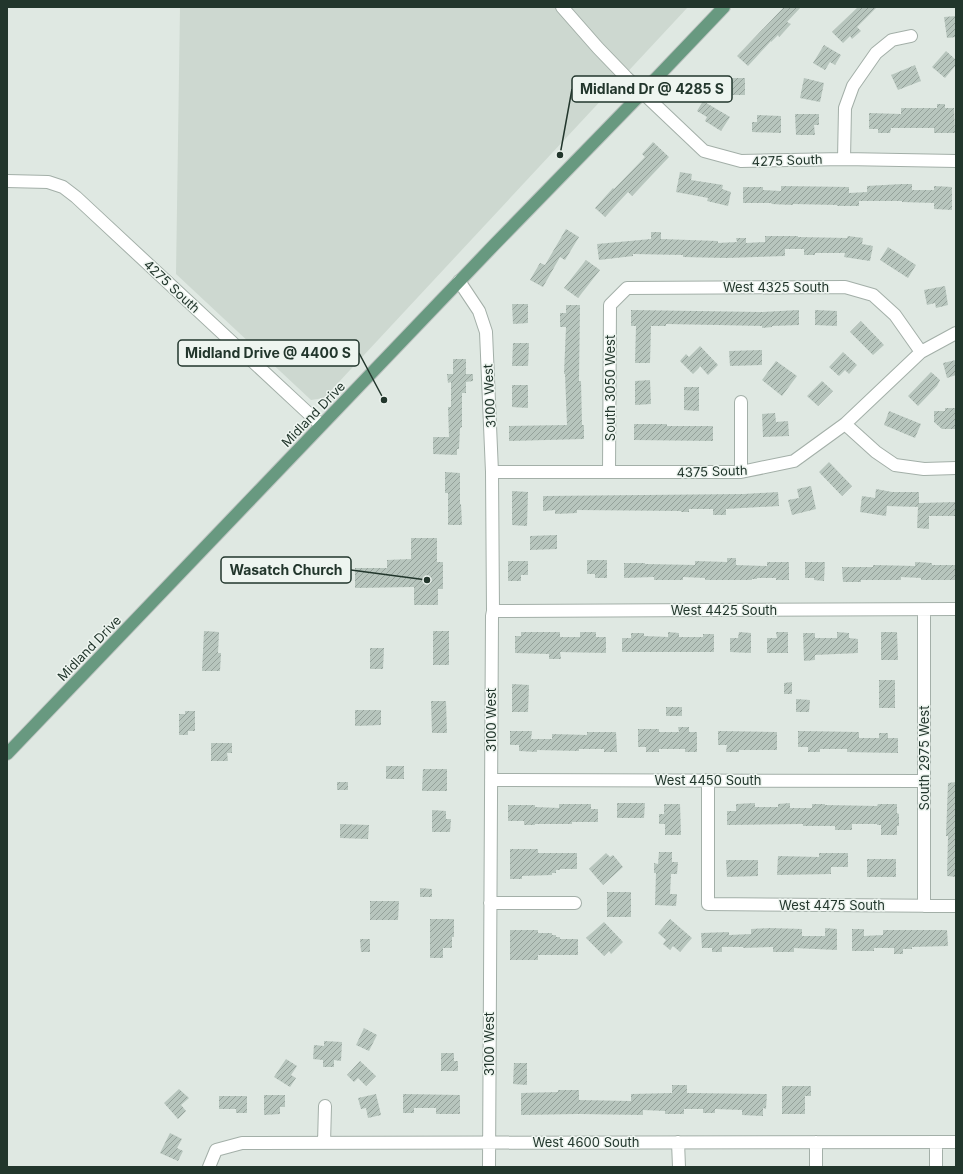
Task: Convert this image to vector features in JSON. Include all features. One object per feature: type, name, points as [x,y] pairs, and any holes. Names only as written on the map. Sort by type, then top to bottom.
[{"type":"main road","name":"Midland Drive","points":[[7,754],[459,281],[724,7]]},
{"type":"street","name":"4275 South","points":[[562,7],[598,48],[704,151],[741,161],[844,159],[956,160]]},
{"type":"street","points":[[844,159],[845,108],[853,86],[876,52],[892,40],[911,36]]},
{"type":"street","name":"4275 South","points":[[7,181],[48,182],[63,187],[76,197],[321,425]]},
{"type":"street","name":"3100 West","points":[[459,281],[479,311],[486,332],[492,472],[493,611],[489,1167]]},
{"type":"street","name":"West 4325 South","points":[[610,305],[627,288],[845,287],[873,295],[895,315],[920,352]]},
{"type":"street","name":"South 3050 West","points":[[609,472],[610,305]]},
{"type":"street","name":"4375 South","points":[[492,472],[741,472],[794,461],[845,424],[920,352],[956,333]]},
{"type":"street","points":[[741,402],[741,472]]},
{"type":"street","points":[[845,424],[876,452],[895,465],[924,469],[956,468]]},
{"type":"street","name":"West 4425 South","points":[[493,611],[956,609]]},
{"type":"street","name":"South 2975 West","points":[[924,610],[924,906]]},
{"type":"street","name":"West 4450 South","points":[[491,780],[924,781]]},
{"type":"street","name":"West 4475 South","points":[[708,780],[708,904],[956,906]]},
{"type":"street","points":[[490,903],[575,903]]},
{"type":"street","points":[[324,1143],[325,1106]]},
{"type":"street","points":[[678,1142],[679,1167]]},
{"type":"street","points":[[816,1142],[816,1167]]},
{"type":"street","points":[[936,1142],[936,1167]]},
{"type":"street","name":"West 4600 South","points":[[209,1167],[216,1150],[242,1143],[956,1142]]},
{"type":"shaded area","points":[[180,7],[688,7],[324,398],[311,400],[176,274]]},
{"type":"building","points":[[784,7],[801,7],[787,22],[791,24],[779,37],[778,35],[771,41],[748,66],[737,56]]},
{"type":"building","points":[[858,7],[877,7],[857,27],[861,31],[852,39],[850,36],[843,43],[832,32]]},
{"type":"building","points":[[956,16],[956,37],[947,38],[944,17]]},
{"type":"building","points":[[824,45],[841,55],[835,65],[830,62],[825,70],[813,63]]},
{"type":"building","points":[[946,51],[956,60],[956,65],[945,78],[932,67]]},
{"type":"building","points":[[915,65],[921,81],[898,90],[891,75]]},
{"type":"building","points":[[725,78],[745,78],[745,95],[724,95]]},
{"type":"building","points":[[804,78],[824,83],[820,102],[800,98]]},
{"type":"building","points":[[703,101],[730,117],[721,131],[705,121],[707,117],[697,111]]},
{"type":"building","points":[[937,104],[945,104],[945,108],[954,108],[955,133],[934,133],[934,128],[891,128],[890,133],[878,133],[878,129],[869,129],[869,113],[901,114],[901,108],[937,108]]},
{"type":"building","points":[[795,114],[819,114],[819,125],[814,125],[815,135],[796,135]]},
{"type":"building","points":[[757,115],[781,116],[781,133],[752,132],[752,122],[757,122]]},
{"type":"building","points":[[653,142],[669,157],[632,196],[628,192],[605,217],[595,208],[645,157],[642,154]]},
{"type":"building","points":[[680,172],[692,174],[691,180],[723,185],[722,189],[731,192],[728,206],[707,201],[708,198],[676,192]]},
{"type":"building","points":[[912,184],[912,190],[934,190],[934,186],[952,187],[952,210],[934,209],[934,203],[902,201],[859,201],[859,206],[743,203],[743,187],[763,187],[763,190],[781,191],[781,186],[849,187],[849,193],[867,192],[867,186]]},
{"type":"building","points":[[566,229],[579,237],[565,260],[560,257],[543,287],[530,280],[540,263],[545,265]]},
{"type":"building","points":[[651,232],[661,232],[661,239],[718,241],[718,243],[737,242],[736,238],[746,238],[746,243],[765,242],[765,236],[847,238],[848,236],[863,238],[862,244],[873,246],[870,261],[844,257],[845,253],[815,253],[815,255],[804,255],[804,249],[785,249],[785,256],[726,258],[633,254],[633,256],[599,260],[597,244],[651,239]]},
{"type":"building","points":[[888,247],[916,265],[908,278],[880,260]]},
{"type":"building","points":[[586,260],[600,270],[578,298],[564,288]]},
{"type":"building","points":[[945,286],[948,305],[936,308],[935,303],[927,305],[924,290]]},
{"type":"building","points":[[512,304],[528,304],[528,323],[513,324]]},
{"type":"building","points":[[566,305],[580,305],[579,381],[581,381],[582,425],[584,425],[584,439],[509,441],[509,426],[567,425],[564,374],[566,327],[560,327],[560,313],[566,313]]},
{"type":"building","points":[[631,310],[762,312],[799,310],[799,325],[762,328],[762,326],[666,324],[666,326],[651,326],[650,363],[635,363],[636,326],[631,326]]},
{"type":"building","points":[[815,310],[837,311],[837,326],[815,325]]},
{"type":"building","points":[[861,321],[884,345],[873,355],[850,332]]},
{"type":"building","points":[[513,343],[529,343],[528,366],[512,366]]},
{"type":"building","points":[[700,346],[718,365],[708,375],[700,366],[693,374],[680,361],[686,354],[689,357]]},
{"type":"building","points":[[762,350],[762,365],[730,366],[729,351]]},
{"type":"building","points":[[843,352],[857,365],[849,374],[845,370],[839,376],[829,367]]},
{"type":"building","points":[[453,359],[466,359],[466,374],[473,374],[473,381],[466,382],[466,393],[462,393],[462,427],[460,428],[459,449],[457,449],[457,455],[433,454],[433,437],[449,437],[448,407],[451,407],[451,382],[448,383],[447,374],[453,374]]},
{"type":"building","points":[[956,360],[956,375],[947,378],[943,363]]},
{"type":"building","points":[[776,361],[797,376],[782,396],[762,380]]},
{"type":"building","points":[[931,372],[940,380],[937,386],[918,406],[908,396]]},
{"type":"building","points":[[650,380],[651,404],[635,405],[635,381]]},
{"type":"building","points":[[822,381],[833,391],[818,406],[807,396]]},
{"type":"building","points":[[512,385],[528,385],[528,408],[512,407]]},
{"type":"building","points":[[684,387],[699,387],[699,411],[684,410]]},
{"type":"building","points":[[945,408],[955,408],[956,429],[942,429],[934,422],[934,411],[945,411]]},
{"type":"building","points":[[889,411],[921,424],[915,438],[884,425]]},
{"type":"building","points":[[775,413],[776,422],[788,421],[789,436],[763,437],[762,414]]},
{"type":"building","points":[[634,424],[713,426],[713,441],[634,440]]},
{"type":"building","points":[[829,462],[852,486],[842,496],[819,472]]},
{"type":"building","points":[[445,472],[460,473],[462,525],[448,525],[448,493],[445,493]]},
{"type":"building","points":[[811,486],[816,509],[792,515],[788,500],[799,498],[797,489]]},
{"type":"building","points":[[876,489],[892,492],[919,492],[919,503],[956,502],[956,516],[929,516],[929,529],[917,528],[918,507],[887,506],[886,516],[860,512],[862,496],[875,498]]},
{"type":"building","points":[[512,491],[528,492],[527,526],[512,525]]},
{"type":"building","points":[[778,492],[779,506],[726,509],[726,515],[713,515],[713,509],[689,509],[689,512],[577,510],[577,513],[555,514],[555,510],[543,511],[543,496],[744,494]]},
{"type":"building","points":[[557,535],[557,549],[530,550],[530,536]]},
{"type":"building","points":[[411,538],[437,538],[437,562],[443,562],[443,589],[438,589],[438,605],[414,605],[414,587],[355,588],[355,568],[387,568],[387,560],[411,559]]},
{"type":"building","points":[[727,558],[736,558],[736,565],[767,566],[767,562],[789,562],[789,580],[776,580],[776,578],[757,578],[752,580],[705,580],[705,578],[683,577],[683,580],[654,580],[654,577],[624,578],[624,563],[695,565],[695,561],[727,562]]},
{"type":"building","points":[[587,560],[607,560],[607,578],[595,578],[595,574],[587,574]]},
{"type":"building","points":[[508,561],[528,561],[528,575],[521,575],[521,581],[508,581]]},
{"type":"building","points":[[805,562],[825,562],[824,581],[814,580],[814,578],[805,578]]},
{"type":"building","points":[[915,562],[932,563],[932,565],[956,565],[956,580],[921,580],[921,578],[901,577],[901,580],[861,580],[861,582],[843,582],[842,567],[873,567],[873,565],[915,566]]},
{"type":"building","points":[[204,631],[219,632],[218,653],[221,653],[220,671],[202,671]]},
{"type":"building","points":[[433,631],[449,631],[449,665],[433,665]]},
{"type":"building","points":[[521,632],[560,632],[560,637],[580,637],[580,632],[596,632],[596,637],[606,637],[606,653],[560,652],[561,659],[549,659],[549,654],[515,653],[515,636],[521,636]]},
{"type":"building","points":[[668,632],[679,633],[679,637],[703,637],[703,634],[714,634],[714,652],[622,652],[622,638],[631,638],[631,633],[644,633],[644,636],[668,637]]},
{"type":"building","points":[[739,632],[751,633],[751,653],[730,652],[730,638],[738,638]]},
{"type":"building","points":[[776,632],[788,632],[788,653],[767,653],[767,638],[777,638]]},
{"type":"building","points":[[837,632],[849,633],[849,638],[858,639],[858,653],[815,655],[815,660],[804,661],[803,633],[815,633],[815,638],[837,638]]},
{"type":"building","points":[[881,632],[897,632],[898,660],[881,660]]},
{"type":"building","points":[[370,648],[384,648],[383,669],[370,669]]},
{"type":"building","points":[[879,680],[895,680],[895,708],[879,708]]},
{"type":"building","points":[[792,682],[792,694],[784,694],[784,683]]},
{"type":"building","points":[[512,684],[529,685],[528,712],[512,712]]},
{"type":"building","points":[[796,699],[810,700],[809,712],[796,712]]},
{"type":"building","points":[[431,701],[446,701],[447,733],[432,733]]},
{"type":"building","points":[[666,707],[682,707],[682,716],[666,716]]},
{"type":"building","points":[[355,710],[381,710],[381,725],[355,726]]},
{"type":"building","points":[[185,711],[195,711],[195,731],[188,731],[188,735],[179,735],[179,714],[185,714]]},
{"type":"building","points":[[678,727],[689,727],[689,732],[697,732],[697,752],[685,752],[685,749],[659,749],[659,752],[646,752],[646,747],[638,747],[638,729],[659,729],[659,732],[679,732]]},
{"type":"building","points":[[510,731],[532,731],[531,739],[552,739],[552,734],[587,735],[587,732],[616,732],[617,752],[604,752],[604,749],[579,749],[579,751],[537,750],[537,752],[519,751],[519,745],[510,745]]},
{"type":"building","points":[[718,731],[777,732],[777,750],[739,750],[739,752],[726,752],[727,745],[718,745]]},
{"type":"building","points":[[798,731],[859,732],[859,738],[879,738],[879,733],[888,733],[888,738],[898,738],[898,753],[847,752],[847,749],[820,749],[820,752],[808,752],[808,747],[798,747]]},
{"type":"building","points":[[211,743],[232,743],[232,753],[227,753],[228,761],[211,761]]},
{"type":"building","points":[[386,766],[404,766],[404,779],[386,779]]},
{"type":"building","points":[[423,769],[447,769],[447,791],[422,791]]},
{"type":"building","points":[[337,782],[348,782],[348,790],[337,790]]},
{"type":"building","points":[[956,782],[956,877],[947,876],[948,836],[946,836],[948,783]]},
{"type":"building","points":[[617,803],[645,803],[644,818],[617,818]]},
{"type":"building","points":[[755,803],[755,807],[778,807],[778,804],[790,803],[790,808],[812,808],[812,804],[877,806],[878,804],[897,804],[899,826],[897,826],[897,835],[881,835],[881,825],[877,824],[852,824],[852,830],[835,830],[835,826],[803,826],[803,824],[727,825],[727,811],[736,811],[736,804]]},
{"type":"building","points":[[559,804],[591,804],[591,809],[598,809],[598,822],[524,825],[524,821],[508,821],[508,805],[535,805],[535,807],[559,808]]},
{"type":"building","points":[[664,804],[680,804],[681,835],[665,835],[665,824],[659,824],[659,814],[664,814]]},
{"type":"building","points":[[432,810],[446,811],[446,819],[451,819],[450,832],[432,832]]},
{"type":"building","points":[[340,824],[369,825],[368,839],[340,838]]},
{"type":"building","points":[[510,849],[538,849],[538,853],[577,853],[577,869],[560,869],[556,870],[556,873],[552,873],[552,875],[522,876],[522,879],[510,879]]},
{"type":"building","points":[[659,852],[672,852],[672,862],[678,862],[677,874],[671,874],[670,894],[677,894],[676,906],[655,905],[656,873],[654,873],[654,863],[658,864]]},
{"type":"building","points":[[606,853],[610,857],[613,855],[623,867],[603,885],[589,869]]},
{"type":"building","points":[[819,853],[848,853],[848,867],[831,867],[831,874],[777,875],[778,856],[819,857]]},
{"type":"building","points":[[867,859],[896,859],[896,877],[867,877]]},
{"type":"building","points":[[726,860],[758,860],[758,876],[727,877]]},
{"type":"building","points":[[420,888],[432,889],[432,897],[420,897]]},
{"type":"building","points":[[607,892],[631,892],[631,917],[607,917]]},
{"type":"building","points":[[370,901],[399,901],[398,920],[370,920]]},
{"type":"building","points":[[430,919],[454,919],[454,937],[452,937],[452,948],[443,948],[443,958],[430,958]]},
{"type":"building","points":[[670,919],[692,938],[680,952],[673,946],[670,950],[663,944],[666,940],[658,933]]},
{"type":"building","points":[[604,922],[623,942],[611,954],[609,951],[604,956],[586,938]]},
{"type":"building","points":[[825,928],[837,929],[837,950],[794,948],[794,952],[773,952],[773,947],[722,947],[722,952],[712,952],[712,948],[702,948],[701,933],[729,932],[729,935],[751,934],[751,929],[802,929],[802,936],[825,936]]},
{"type":"building","points":[[852,929],[864,929],[864,936],[883,935],[883,930],[947,930],[948,946],[912,947],[912,949],[903,949],[903,954],[894,954],[894,948],[874,948],[874,951],[852,951]]},
{"type":"building","points":[[510,930],[538,930],[538,933],[552,933],[552,935],[556,935],[556,937],[560,937],[560,939],[578,939],[578,955],[538,955],[538,960],[510,960]]},
{"type":"building","points":[[360,939],[370,939],[370,952],[361,952]]},
{"type":"building","points":[[364,1028],[377,1035],[369,1051],[356,1045]]},
{"type":"building","points":[[324,1041],[342,1042],[341,1061],[334,1060],[334,1067],[323,1067],[323,1060],[313,1059],[314,1045],[324,1046]]},
{"type":"building","points":[[441,1053],[454,1053],[454,1061],[458,1061],[458,1071],[441,1071]]},
{"type":"building","points":[[286,1059],[297,1066],[291,1075],[296,1078],[290,1087],[274,1077]]},
{"type":"building","points":[[360,1061],[376,1076],[366,1086],[358,1078],[354,1082],[347,1075]]},
{"type":"building","points":[[514,1063],[527,1063],[527,1085],[513,1084]]},
{"type":"building","points":[[672,1085],[687,1085],[687,1093],[767,1094],[766,1109],[763,1108],[763,1116],[742,1115],[742,1110],[715,1109],[715,1113],[703,1113],[703,1109],[684,1109],[684,1114],[665,1114],[665,1111],[643,1110],[643,1115],[521,1115],[521,1093],[579,1090],[579,1100],[631,1101],[631,1094],[672,1093]]},
{"type":"building","points":[[782,1086],[811,1086],[811,1096],[805,1096],[805,1114],[782,1114]]},
{"type":"building","points":[[179,1089],[189,1098],[181,1105],[186,1111],[178,1119],[164,1103]]},
{"type":"building","points":[[376,1094],[381,1115],[368,1118],[366,1108],[361,1109],[358,1098]]},
{"type":"building","points":[[403,1094],[460,1095],[460,1114],[436,1114],[436,1108],[414,1108],[414,1113],[403,1113]]},
{"type":"building","points":[[264,1095],[285,1095],[285,1107],[280,1107],[280,1114],[264,1115]]},
{"type":"building","points":[[219,1096],[247,1096],[247,1113],[236,1113],[236,1109],[219,1109]]},
{"type":"building","points":[[170,1133],[182,1139],[177,1148],[183,1151],[178,1161],[160,1153]]},
{"type":"place","name":"Midland Dr @ 4285 S","points":[[560,155]]},
{"type":"place","name":"Midland Drive @ 4400 S","points":[[384,400]]},
{"type":"place","name":"Wasatch Church","points":[[427,580]]}]
